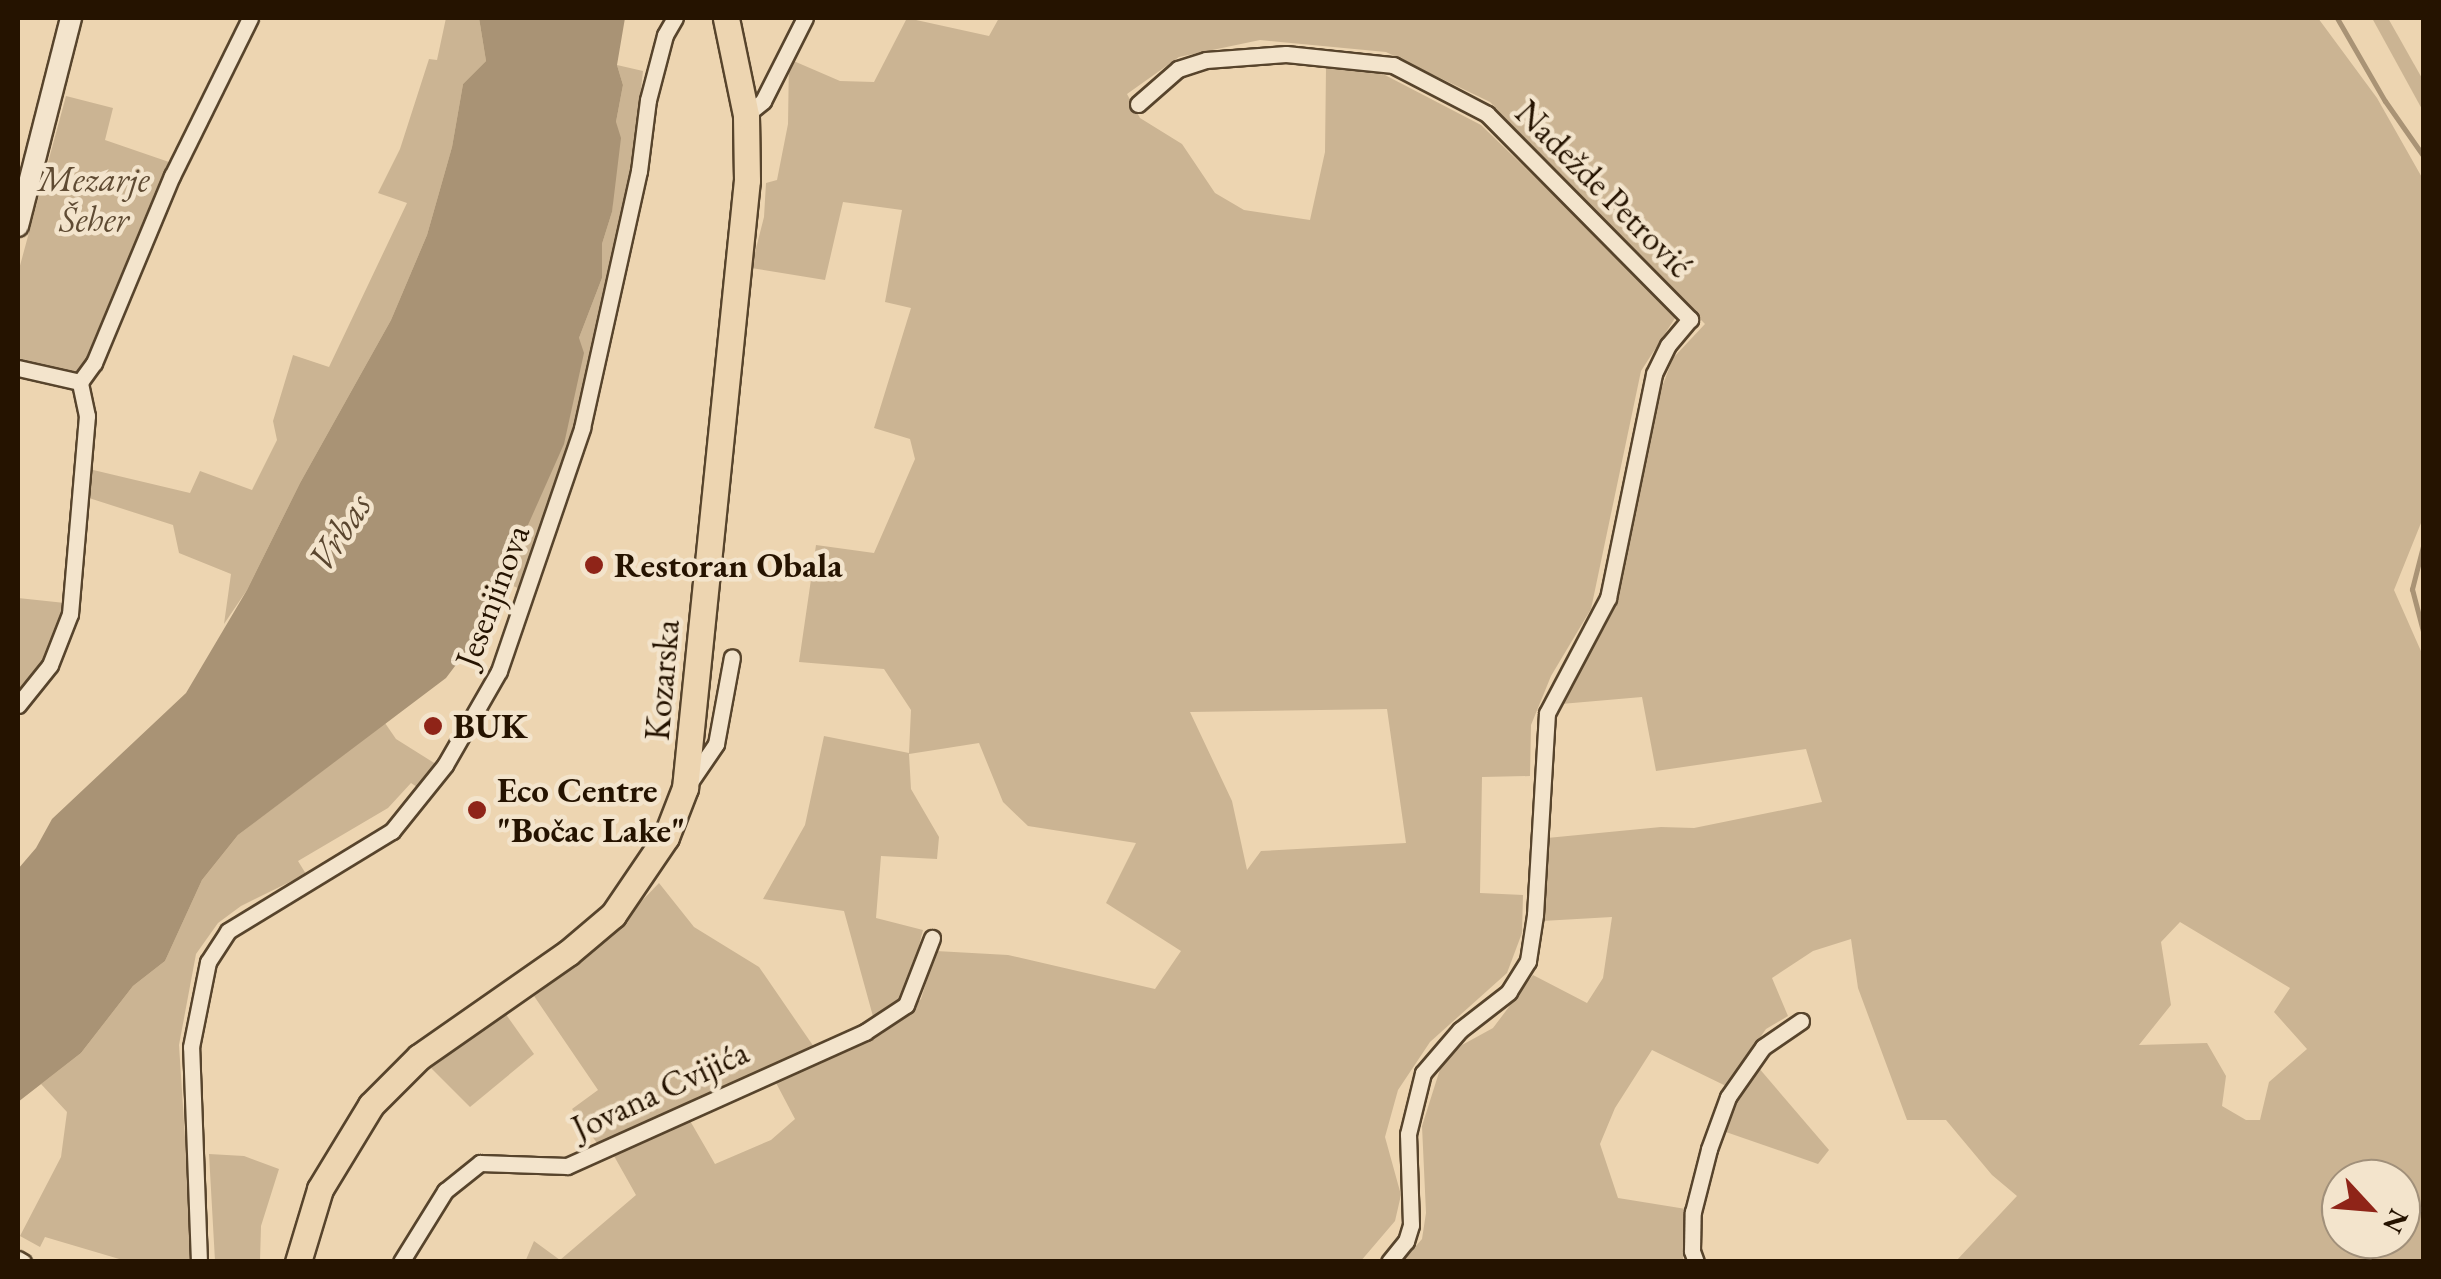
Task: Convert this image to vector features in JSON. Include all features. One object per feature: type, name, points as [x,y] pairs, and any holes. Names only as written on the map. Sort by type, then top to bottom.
[{"type":"main road","name":"Kozarska","points":[[298,1262],[320,1189],[371,1105],[419,1057],[568,953],[613,915],[666,837],[685,788],[745,208],[746,116],[726,18]]},
{"type":"street","points":[[18,226],[71,18]]},
{"type":"street","points":[[18,704],[50,665],[70,614],[88,416],[80,382],[94,363],[172,176],[250,18]]},
{"type":"street","name":"Jesenjinova","points":[[199,1262],[191,1046],[208,962],[228,931],[392,831],[444,765],[499,671],[582,428],[638,171],[648,100],[662,46],[675,18]]},
{"type":"street","points":[[746,116],[763,101],[805,18]]},
{"type":"street","name":"Nadežde Petrović","points":[[1138,104],[1178,69],[1206,60],[1286,54],[1393,66],[1488,114],[1690,319],[1668,346],[1654,374],[1608,598],[1548,713],[1528,961],[1509,992],[1460,1030],[1423,1073],[1408,1134],[1411,1225],[1406,1241],[1389,1262]]},
{"type":"street","points":[[18,368],[80,382]]},
{"type":"street","points":[[685,788],[716,744],[732,657]]},
{"type":"street","name":"Jovana Cvijića","points":[[400,1262],[445,1191],[480,1164],[567,1166],[865,1032],[906,1006],[932,938]]},
{"type":"street","points":[[1696,1262],[1692,1251],[1694,1212],[1709,1149],[1728,1097],[1763,1047],[1801,1021]]},
{"type":"green space","points":[[446,18],[479,18],[486,61],[463,84],[452,147],[427,235],[391,320],[300,483],[247,590],[224,624],[231,574],[179,553],[173,525],[89,498],[89,469],[190,493],[200,471],[252,490],[277,440],[273,421],[293,355],[329,367],[407,203],[378,193],[400,149],[429,59],[437,60]]},
{"type":"green space","points":[[907,18],[989,36],[999,18],[2318,18],[2377,98],[2424,181],[2423,518],[2394,590],[2424,658],[2423,1261],[1956,1261],[2017,1196],[1992,1175],[1946,1120],[1907,1120],[1858,988],[1851,939],[1813,951],[1772,978],[1788,1016],[1766,1029],[1726,1086],[1652,1050],[1615,1108],[1600,1144],[1618,1198],[1686,1209],[1683,1261],[1403,1261],[1422,1239],[1426,1213],[1422,1126],[1441,1066],[1462,1045],[1493,1028],[1533,975],[1587,1003],[1603,978],[1612,917],[1542,921],[1547,838],[1661,827],[1694,828],[1822,802],[1806,749],[1656,771],[1642,697],[1561,704],[1621,572],[1651,416],[1673,358],[1705,324],[1490,102],[1386,52],[1260,40],[1179,57],[1127,94],[1140,118],[1182,144],[1215,193],[1244,210],[1310,220],[1325,152],[1326,67],[1383,74],[1481,125],[1677,315],[1641,371],[1591,609],[1551,676],[1531,725],[1530,776],[1482,777],[1480,893],[1523,895],[1522,933],[1507,973],[1430,1042],[1398,1090],[1385,1137],[1401,1195],[1395,1221],[1360,1262],[525,1262],[534,1241],[560,1260],[636,1195],[614,1156],[689,1119],[715,1164],[771,1140],[795,1119],[774,1079],[882,1034],[921,999],[936,951],[1008,955],[1155,989],[1181,951],[1106,903],[1136,843],[1028,826],[1003,802],[979,743],[909,754],[911,789],[939,837],[937,859],[881,856],[876,918],[923,930],[909,985],[900,1000],[874,1020],[844,911],[763,899],[805,825],[824,736],[909,753],[911,710],[884,669],[799,662],[816,545],[874,553],[915,459],[910,439],[874,428],[911,308],[885,302],[902,210],[843,202],[825,280],[751,268],[764,217],[766,183],[777,180],[788,124],[789,59],[840,81],[874,82]],"holes":[[[1387,709],[1406,843],[1261,851],[1247,870],[1232,801],[1190,712]],[[2180,922],[2290,988],[2274,1012],[2307,1049],[2269,1082],[2260,1120],[2246,1120],[2222,1106],[2226,1076],[2207,1043],[2139,1045],[2171,1005],[2161,942]]]},
{"type":"green space","points":[[2372,18],[2388,18],[2423,80],[2423,111]]},
{"type":"green space","points":[[617,65],[643,71],[631,178],[569,454],[520,589],[504,582],[528,524],[579,338],[602,278],[602,244],[612,212],[616,122],[623,85]]},
{"type":"green space","name":"Mezarje Šeher","points":[[66,96],[113,108],[105,140],[169,162],[88,358],[80,372],[69,374],[18,361],[18,273]]},
{"type":"green space","points":[[18,598],[65,603],[51,648],[38,673],[18,696]]},
{"type":"green space","points":[[385,723],[396,739],[439,766],[420,789],[411,783],[388,808],[298,861],[306,874],[241,906],[218,923],[196,954],[179,1045],[193,1261],[126,1261],[45,1237],[40,1247],[20,1236],[61,1157],[67,1112],[41,1084],[81,1053],[133,986],[165,961],[202,880],[238,835]]},
{"type":"green space","points":[[659,883],[694,927],[759,967],[814,1047],[597,1143],[572,1109],[598,1090],[534,996],[588,957]]},
{"type":"green space","points":[[505,1013],[534,1054],[470,1107],[431,1068]]},
{"type":"green space","points":[[1758,1067],[1829,1150],[1818,1164],[1723,1131],[1740,1091]]},
{"type":"green space","points":[[209,1154],[244,1156],[279,1169],[261,1226],[260,1261],[215,1261]]},
{"type":"water","name":"Vrbas","points":[[479,18],[625,18],[617,65],[623,85],[616,122],[621,138],[612,212],[602,244],[602,278],[579,338],[584,353],[564,444],[480,633],[446,678],[238,835],[202,880],[165,961],[133,986],[81,1053],[18,1102],[18,869],[36,848],[52,819],[186,693],[247,590],[300,483],[391,320],[427,235],[452,147],[463,84],[486,61]]},
{"type":"waterway","points":[[2337,18],[2385,101],[2424,157]]},
{"type":"waterway","points":[[2424,542],[2412,589],[2424,635]]},
{"type":"place","name":"Restoran Obala","points":[[594,565]]},
{"type":"place","name":"BUK","points":[[433,726]]},
{"type":"place","name":"Eco Centre \"Bočac Lake\"","points":[[477,810]]}]
